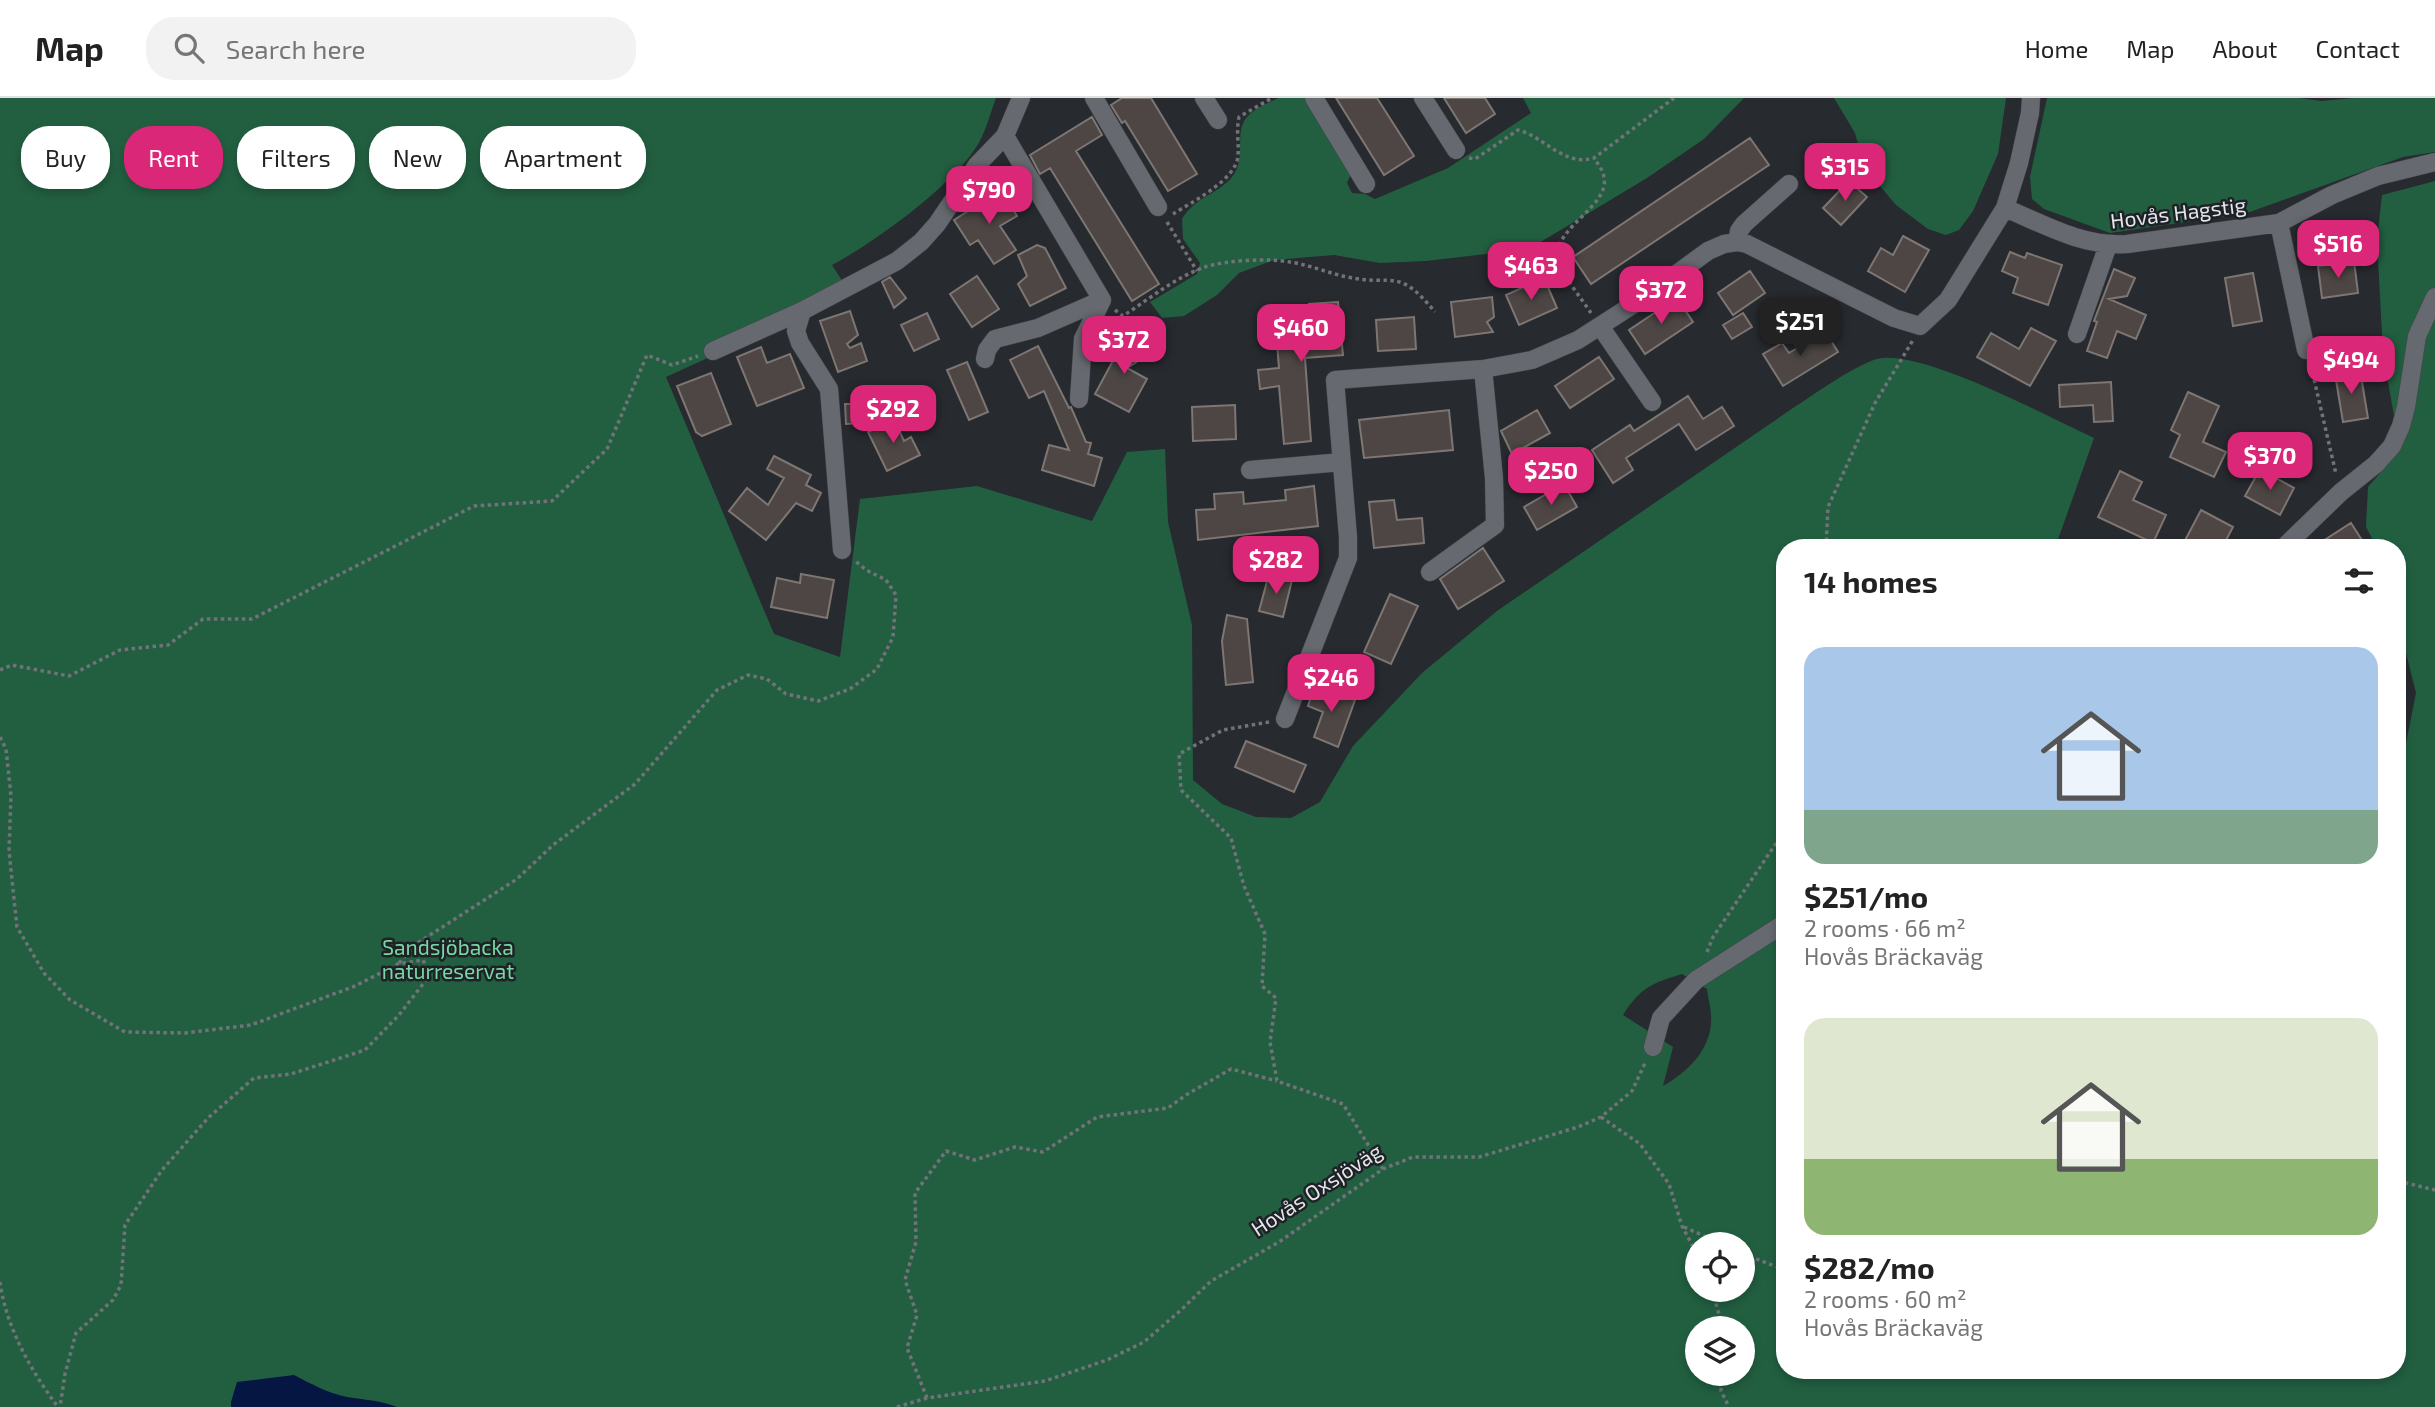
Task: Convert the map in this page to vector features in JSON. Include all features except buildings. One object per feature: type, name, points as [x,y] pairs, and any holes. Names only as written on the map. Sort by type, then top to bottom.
[{"type":"street","points":[[713,351],[802,311],[887,267],[921,242],[937,224],[977,165],[1004,136],[1021,98]]},
{"type":"street","points":[[1094,98],[1158,207]]},
{"type":"street","points":[[1204,98],[1218,120]]},
{"type":"street","points":[[1314,98],[1366,184]]},
{"type":"street","points":[[1423,98],[1456,150]]},
{"type":"street","points":[[1285,719],[1348,558],[1335,380],[1483,369],[1513,365],[1552,354],[1600,326],[1707,251],[1737,242],[1748,244],[1894,318],[1920,326],[1948,300],[2005,208],[2019,163],[2031,98]]},
{"type":"street","points":[[1004,136],[1102,300]]},
{"type":"street","name":"Hovås Hagstig","points":[[2005,208],[2082,241],[2108,245],[2279,223],[2332,195],[2378,176],[2435,162]]},
{"type":"street","points":[[1737,242],[1739,231],[1744,224],[1789,184]]},
{"type":"street","points":[[2279,223],[2306,350]]},
{"type":"street","points":[[2077,334],[2108,245]]},
{"type":"street","points":[[2292,539],[2330,501],[2376,464],[2392,446],[2404,416],[2417,337],[2435,297]]},
{"type":"street","points":[[985,359],[986,350],[995,339],[1038,328],[1102,300]]},
{"type":"street","points":[[1079,399],[1083,339],[1102,300]]},
{"type":"street","points":[[802,311],[796,331],[800,343],[829,389],[842,550]]},
{"type":"street","points":[[1600,326],[1652,402]]},
{"type":"street","points":[[1430,572],[1495,525],[1494,478],[1483,369]]},
{"type":"street","points":[[1250,470],[1342,462]]},
{"type":"street","points":[[1653,1046],[1661,1018],[1696,980],[1776,929]]},
{"type":"path","points":[[1197,271],[1166,219],[1215,187],[1231,172],[1238,159],[1236,135],[1239,117],[1272,98]]},
{"type":"path","points":[[1456,150],[1461,156],[1475,159],[1518,130],[1584,161],[1594,158],[1674,98]]},
{"type":"path","points":[[1594,158],[1604,178],[1605,187],[1564,238],[1558,256],[1569,279],[1600,326]]},
{"type":"path","points":[[1102,300],[1123,316],[1211,265],[1277,261],[1310,265],[1344,277],[1394,279],[1408,283],[1435,312]]},
{"type":"path","points":[[1826,539],[1828,507],[1875,403],[1902,361],[1920,326]]},
{"type":"path","points":[[2306,350],[2314,373],[2334,465]]},
{"type":"path","points":[[0,670],[12,665],[69,676],[120,650],[168,645],[203,619],[252,619],[474,506],[552,500],[607,449],[647,355],[672,365],[713,351]]},
{"type":"path","points":[[398,964],[416,944],[517,879],[553,845],[635,784],[717,690],[748,675],[767,679],[786,694],[818,701],[850,689],[877,669],[893,637],[896,595],[886,580],[866,570],[842,550]]},
{"type":"path","points":[[1277,1081],[1270,1042],[1276,999],[1262,986],[1265,934],[1244,886],[1231,838],[1181,790],[1179,754],[1223,730],[1285,719]]},
{"type":"path","points":[[0,737],[6,749],[9,851],[18,927],[44,973],[70,1000],[125,1032],[185,1033],[251,1025],[355,986],[398,964],[423,960],[430,975],[399,1015],[365,1050],[291,1074],[254,1078],[208,1118],[162,1170],[125,1225],[121,1285],[113,1300],[76,1333],[59,1407]]},
{"type":"path","points":[[1696,980],[1713,937],[1776,843]]},
{"type":"path","name":"Hovås Oxsjöväg","points":[[897,1407],[927,1398],[1045,1381],[1107,1360],[1144,1342],[1211,1281],[1279,1242],[1383,1169],[1413,1157],[1479,1157],[1578,1127],[1601,1117],[1632,1091],[1653,1046]]},
{"type":"path","points":[[927,1398],[907,1348],[917,1315],[905,1280],[916,1242],[915,1193],[946,1151],[975,1160],[1015,1147],[1044,1152],[1097,1117],[1168,1108],[1231,1069],[1277,1081],[1343,1104],[1383,1169]]},
{"type":"path","points":[[1601,1117],[1640,1144],[1669,1184],[1685,1232]]},
{"type":"path","points":[[2406,1183],[2435,1190]]},
{"type":"path","points":[[1682,1226],[1695,1232]]},
{"type":"path","points":[[1755,1259],[1776,1267]]},
{"type":"path","points":[[0,1282],[2,1300],[32,1372],[59,1407]]},
{"type":"path","points":[[1722,1386],[1721,1391],[1729,1407]]},
{"type":"green space","name":"Sandsjöbacka naturreservat","points":[[0,98],[996,98],[979,143],[963,165],[889,229],[832,265],[850,293],[666,377],[774,634],[840,657],[860,499],[977,486],[1092,521],[1127,452],[1165,449],[1168,522],[1192,625],[1193,780],[1222,804],[1256,817],[1291,818],[1320,802],[1353,746],[1422,673],[1497,611],[1793,408],[1867,363],[1877,359],[1897,358],[1923,364],[1986,387],[2094,438],[2058,539],[1776,539],[1776,1379],[2406,1379],[2406,743],[2416,693],[2406,653],[2406,539],[2372,539],[2366,527],[2368,487],[2400,450],[2383,353],[2377,240],[2382,195],[2435,181],[2435,1407],[0,1407]],"holes":[[[1682,974],[1707,989],[1711,1014],[1710,1033],[1701,1052],[1688,1068],[1663,1086],[1673,1047],[1623,1015],[1635,998],[1648,988]]]},
{"type":"green space","points":[[1278,98],[1309,98],[1352,172],[1347,183],[1352,193],[1365,194],[1375,199],[1448,168],[1531,113],[1523,98],[1744,98],[1704,139],[1647,178],[1529,249],[1426,261],[1380,263],[1334,255],[1274,260],[1239,273],[1217,295],[1184,316],[1162,318],[1150,302],[1197,274],[1200,263],[1183,239],[1182,219],[1194,205],[1232,177],[1239,161],[1241,128],[1244,121],[1255,110]]},
{"type":"green space","points":[[1834,98],[2006,98],[1998,154],[1973,211],[1959,230],[1946,235],[1928,229],[1896,205],[1864,167],[1855,133]]},
{"type":"green space","points":[[2047,98],[2299,98],[2321,101],[2354,98],[2435,98],[2435,152],[2403,157],[2247,213],[2110,233],[2044,209],[2032,199],[2030,177]]},
{"type":"water","points":[[294,1375],[340,1395],[397,1407],[231,1407],[237,1382]]}]
